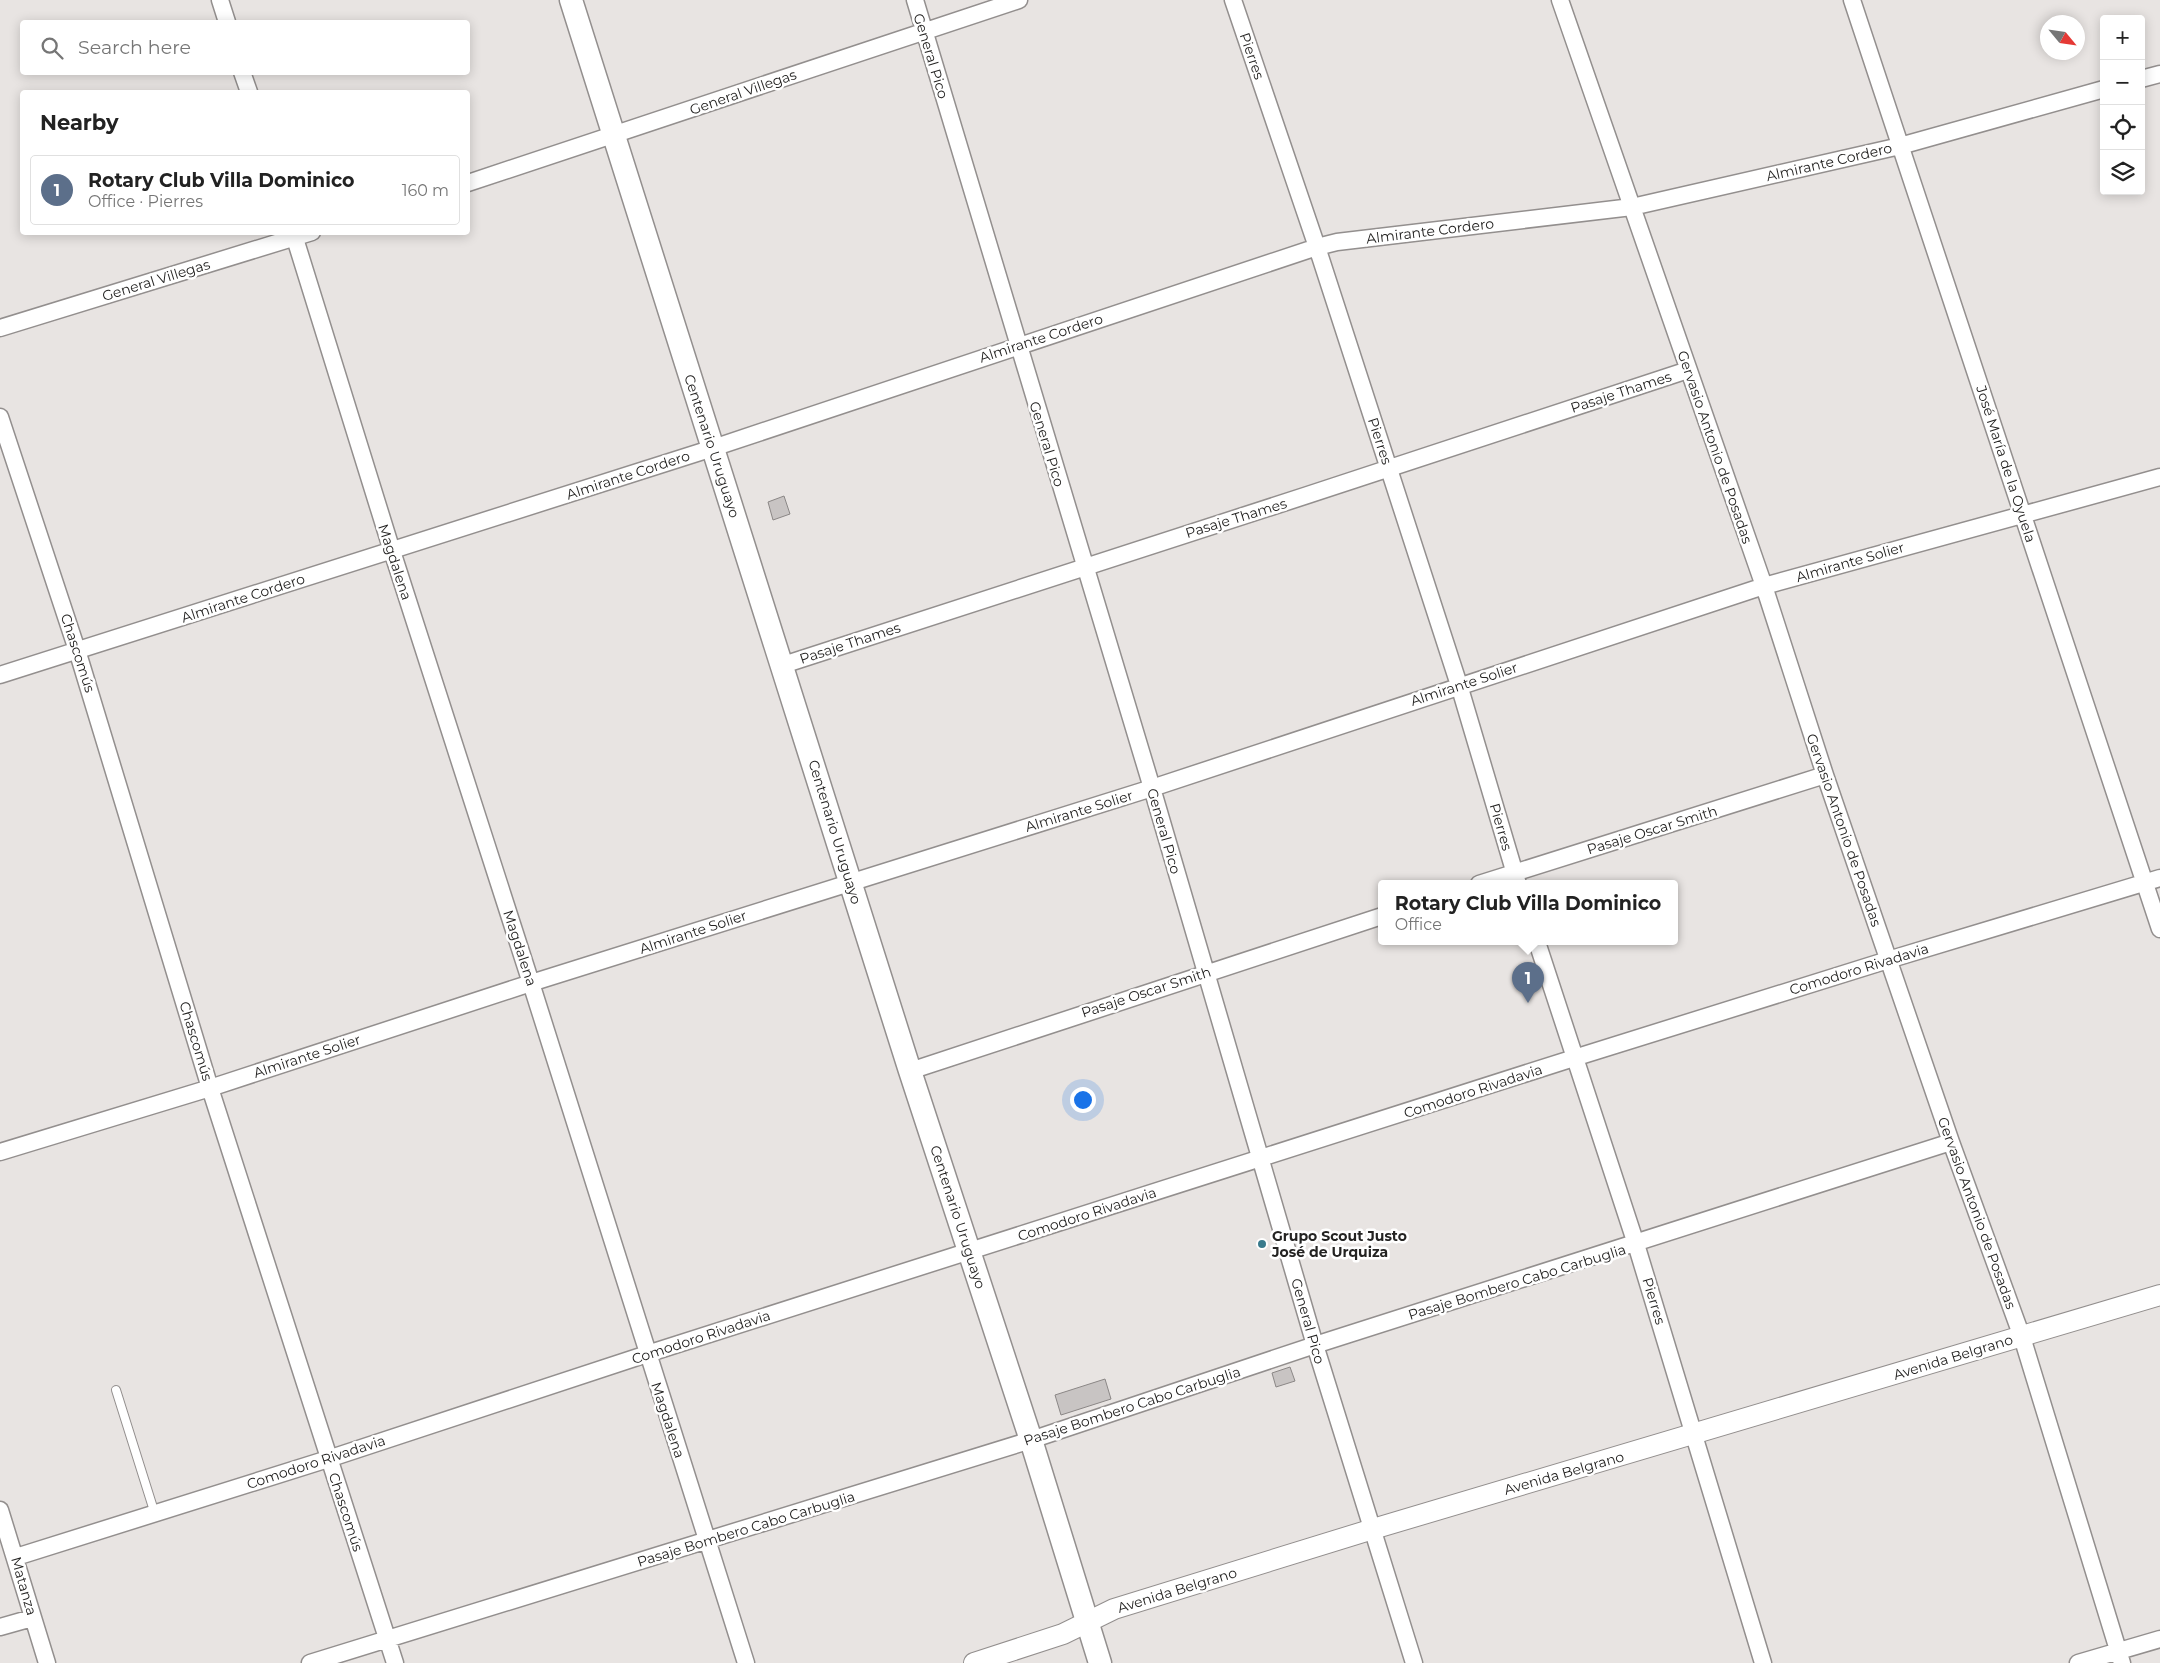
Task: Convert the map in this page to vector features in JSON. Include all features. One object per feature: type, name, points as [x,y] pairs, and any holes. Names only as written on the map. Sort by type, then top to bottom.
[{"type":"main road","name":"Centenario Uruguayo","points":[[571,0],[910,1071],[1031,1440],[1100,1663]]},
{"type":"street","points":[[220,0],[226,20]]},
{"type":"street","name":"General Pico","points":[[915,0],[1017,346],[1152,788],[1315,1345],[1414,1663]]},
{"type":"street","name":"General Villegas","points":[[470,182],[1018,0]]},
{"type":"street","name":"Pierres","points":[[1233,0],[1390,470],[1459,685],[1516,879]]},
{"type":"street","name":"Gervasio Antonio de Posadas","points":[[1560,0],[1764,586],[1824,775],[1951,1142],[2022,1337],[2120,1657]]},
{"type":"street","name":"José María de la Oyuela","points":[[1852,0],[2023,514],[2152,880],[2160,929]]},
{"type":"street","points":[[2145,78],[2160,74]]},
{"type":"street","points":[[243,75],[248,90]]},
{"type":"street","name":"Almirante Cordero","points":[[0,675],[712,448],[1317,247],[1337,242],[1632,207],[1900,146],[2100,90]]},
{"type":"street","name":"General Villegas","points":[[0,328],[294,235]]},
{"type":"street","name":"Magdalena","points":[[294,235],[392,551],[746,1663]]},
{"type":"street","name":"Pasaje Thames","points":[[783,665],[1084,566],[1390,470],[1688,370]]},
{"type":"street","name":"Chascomús","points":[[0,418],[77,650],[210,1088],[395,1663]]},
{"type":"street","name":"Almirante Solier","points":[[0,1152],[210,1088],[531,983],[1152,788],[1459,685],[1764,586],[2160,477]]},
{"type":"street","name":"Pasaje Oscar Smith","points":[[1516,879],[1824,775]]},
{"type":"street","name":"Comodoro Rivadavia","points":[[16,1557],[328,1459],[647,1354],[1574,1058],[2152,880]]},
{"type":"street","name":"Pasaje Oscar Smith","points":[[910,1071],[1206,972],[1378,917]]},
{"type":"street","name":"Pierres","points":[[1538,945],[1636,1244],[1763,1663]]},
{"type":"street","name":"Pasaje Bombero Cabo Carbuglia","points":[[310,1663],[1031,1440],[1315,1345],[1951,1142]]},
{"type":"street","name":"Avenida Belgrano","points":[[974,1663],[1063,1634],[1114,1609],[1373,1529],[2160,1295]]},
{"type":"street","name":"Matanza","points":[[0,1510],[47,1663]]},
{"type":"street","points":[[0,1627],[32,1618]]},
{"type":"street","points":[[2078,1663],[2120,1657],[2160,1639]]},
{"type":"lane","points":[[116,1390],[156,1514]]},
{"type":"building","points":[[784,496],[790,514],[773,520],[768,502]]},
{"type":"building","points":[[1290,1367],[1295,1381],[1276,1387],[1272,1373]]},
{"type":"building","points":[[1105,1379],[1111,1399],[1061,1415],[1055,1395]]},
{"type":"place","name":"Rotary Club Villa Dominico","points":[[1528,1003]]},
{"type":"place","name":"Grupo Scout Justo José de Urquiza","points":[[1262,1244]]}]
